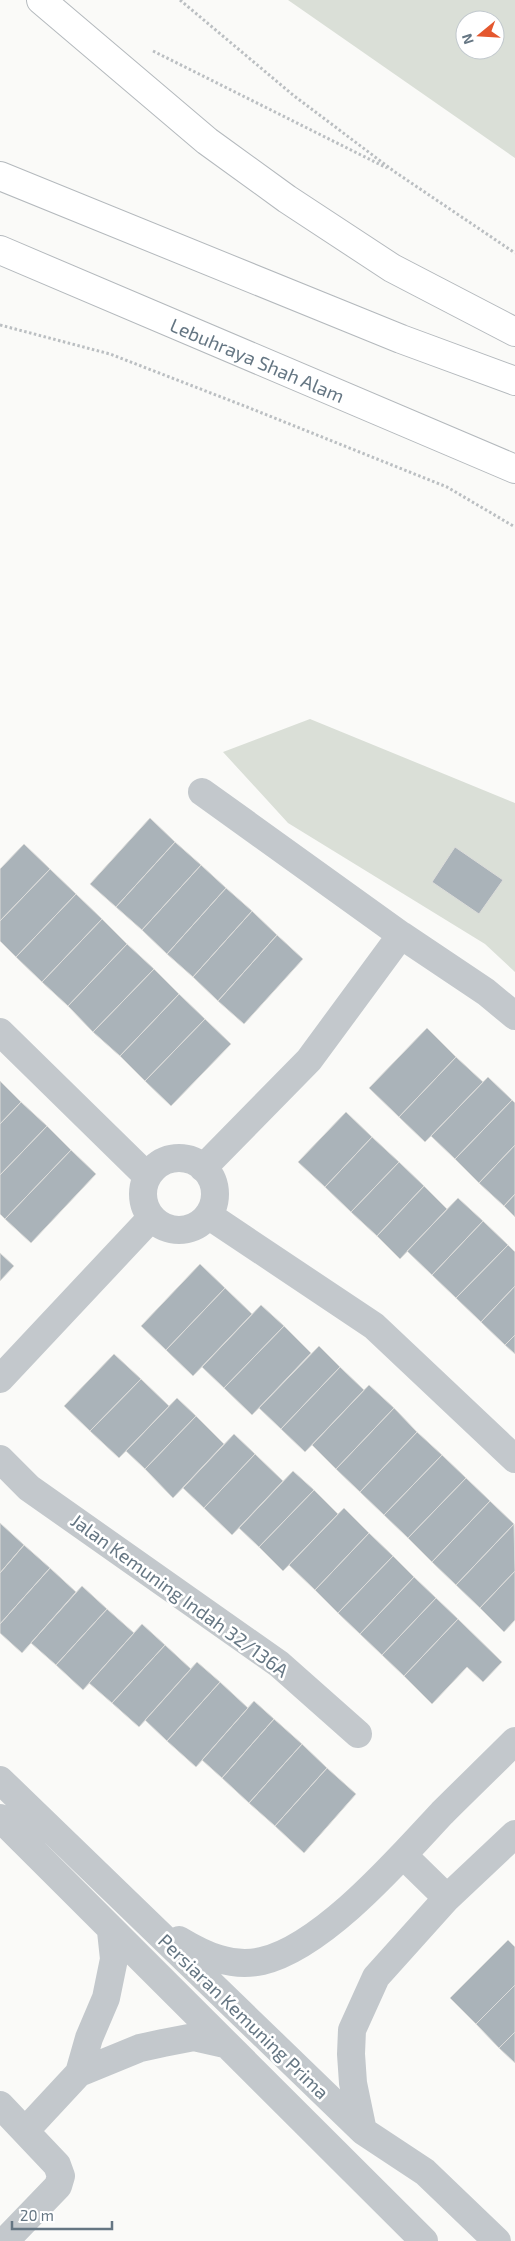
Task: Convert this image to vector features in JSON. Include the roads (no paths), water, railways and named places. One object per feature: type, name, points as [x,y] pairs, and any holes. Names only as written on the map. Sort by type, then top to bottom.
[{"type":"highway","points":[[41,0],[207,142],[392,268],[515,332]]},
{"type":"highway","points":[[0,176],[392,335],[515,381]]},
{"type":"highway","name":"Lebuhraya Shah Alam","points":[[0,250],[515,469]]},
{"type":"street","points":[[202,792],[401,935],[486,992],[515,1016]]},
{"type":"street","points":[[203,1168],[309,1060],[401,935]]},
{"type":"street","points":[[0,1032],[147,1176]]},
{"type":"street","points":[[173,1158],[194,1161],[203,1168],[214,1185],[213,1206],[208,1215],[191,1228],[180,1230],[164,1227],[151,1218],[145,1208],[143,1186],[147,1176],[162,1161],[173,1158]]},
{"type":"street","points":[[208,1215],[374,1326],[515,1459]]},
{"type":"street","points":[[0,1379],[151,1218]]},
{"type":"street","name":"Jalan Kemuning Indah 32/136A","points":[[0,1459],[29,1488],[279,1664],[358,1734]]},
{"type":"street","points":[[142,1917],[214,1959],[236,1962],[261,1961],[292,1949],[331,1924],[515,1741]]},
{"type":"street","name":"Persiaran Kemuning Prima","points":[[0,1780],[363,2131],[425,2172],[497,2241]]},
{"type":"street","name":"Persiaran Kemuning Prima","points":[[0,1818],[111,1931],[424,2241]]},
{"type":"street","points":[[363,2131],[353,2082],[352,2030],[376,1977],[447,1898],[515,1834]]},
{"type":"street","points":[[403,1854],[447,1898]]},
{"type":"street","points":[[79,2073],[89,2038],[106,1998],[114,1959],[111,1931]]},
{"type":"street","points":[[26,2130],[79,2073],[140,2048],[163,2043],[194,2037],[225,2044]]},
{"type":"street","points":[[0,2105],[26,2130],[57,2165],[62,2176],[58,2186],[4,2241]]}]
